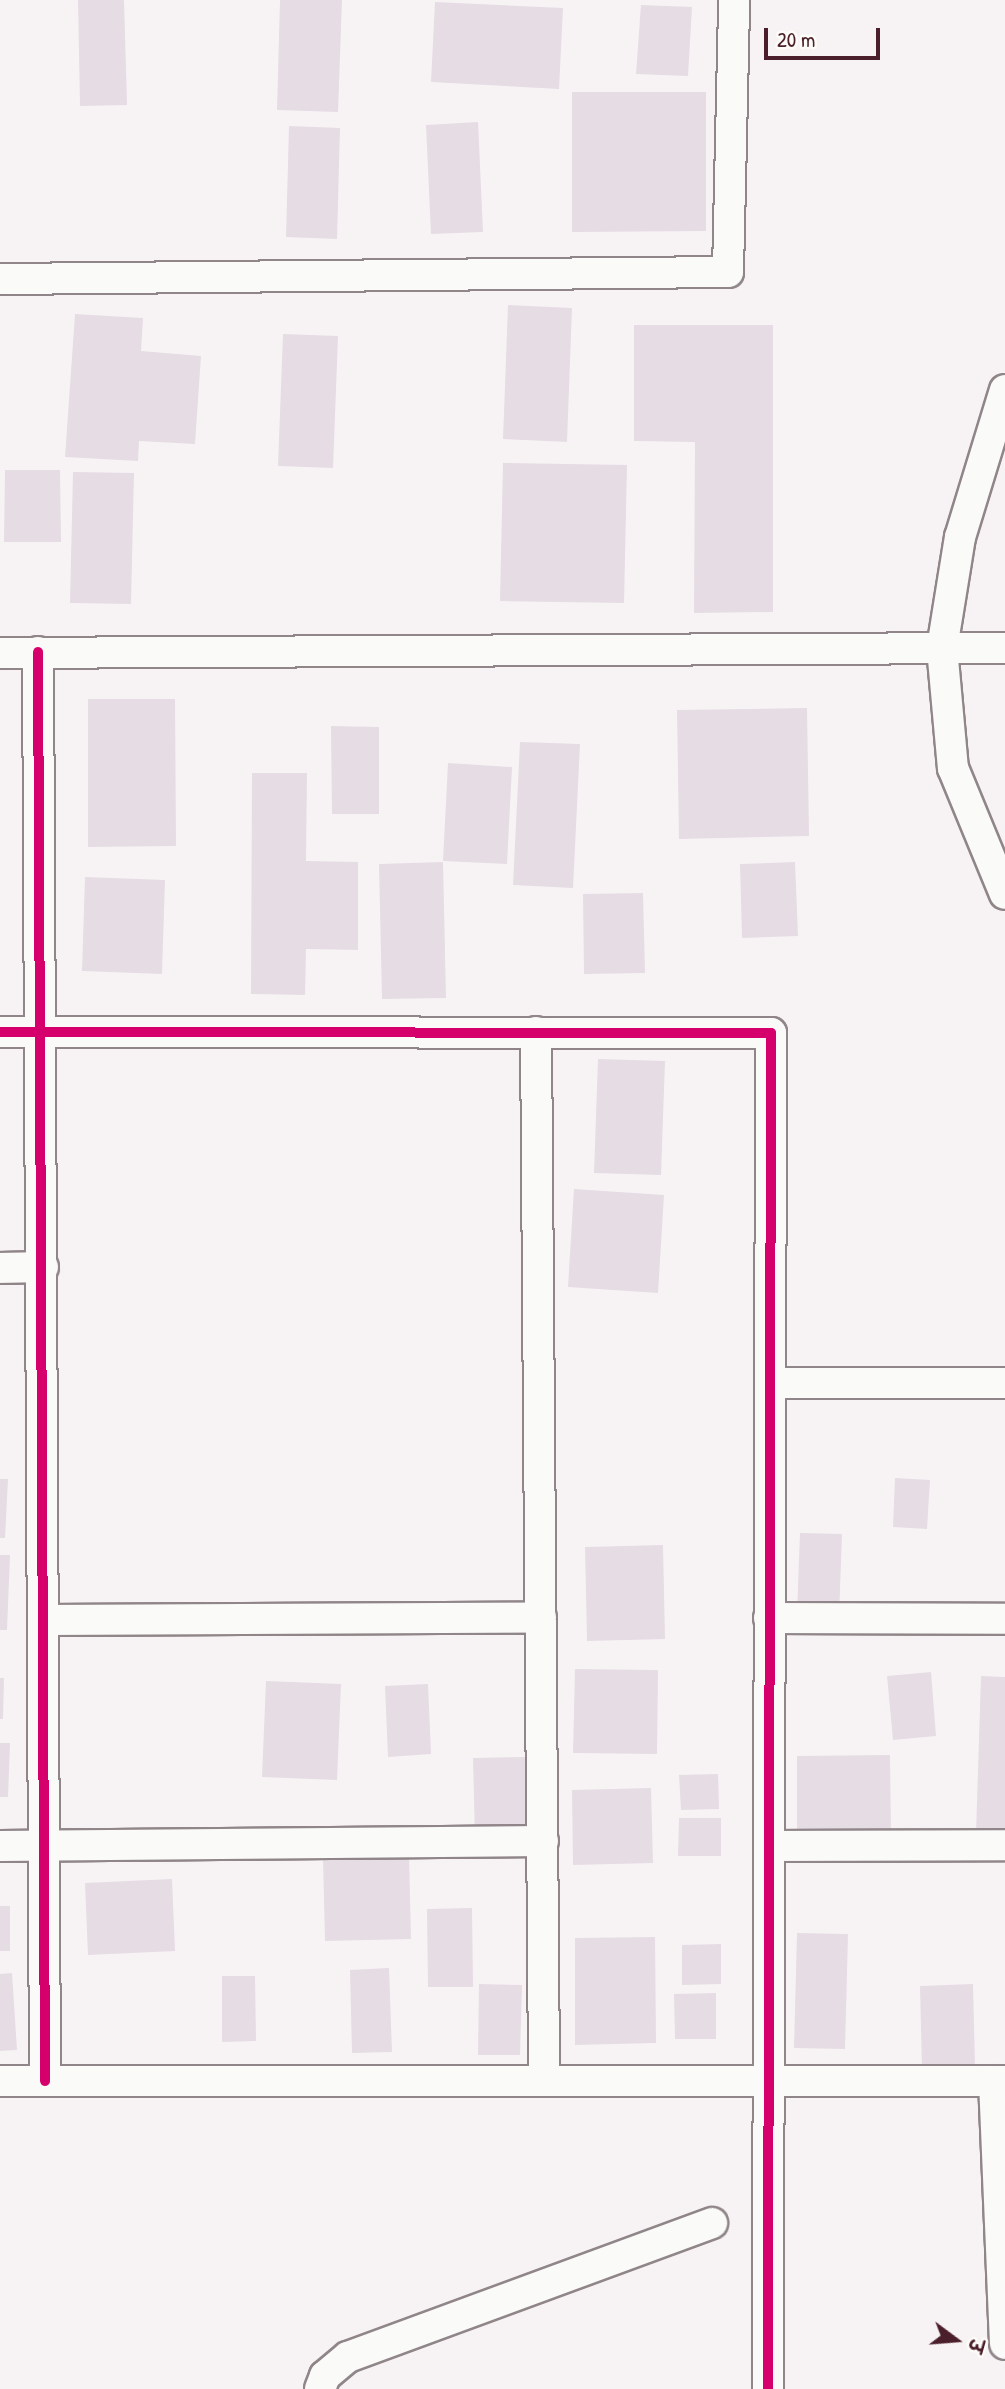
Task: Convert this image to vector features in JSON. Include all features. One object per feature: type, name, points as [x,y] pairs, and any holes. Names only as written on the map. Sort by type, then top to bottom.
[{"type":"street","points":[[0,279],[728,272],[734,0]]},
{"type":"street","points":[[1005,390],[960,537],[942,648],[953,768],[1005,894]]},
{"type":"street","points":[[0,653],[1005,648]]},
{"type":"street","points":[[38,652],[43,1032],[45,2081]]},
{"type":"street","points":[[0,1032],[771,1033],[768,2389]]},
{"type":"street","points":[[536,1032],[544,2081]]},
{"type":"street","points":[[0,1268],[43,1267]]},
{"type":"street","points":[[771,1383],[1005,1383]]},
{"type":"street","points":[[44,1619],[541,1617]]},
{"type":"street","points":[[769,1618],[1005,1619]]},
{"type":"street","points":[[0,1846],[543,1842]]},
{"type":"street","points":[[769,1846],[1005,1845]]},
{"type":"street","points":[[0,2081],[999,2081],[1005,2344]]},
{"type":"street","points":[[320,2389],[325,2376],[348,2357],[712,2223]]},
{"type":"building","points":[[78,0],[124,0],[127,105],[80,106]]},
{"type":"building","points":[[280,0],[342,0],[338,112],[277,110]]},
{"type":"building","points":[[435,2],[563,8],[559,89],[431,82]]},
{"type":"building","points":[[641,5],[692,7],[688,76],[636,74]]},
{"type":"building","points":[[572,92],[706,92],[706,231],[572,232]]},
{"type":"building","points":[[478,122],[483,232],[431,234],[426,125]]},
{"type":"building","points":[[289,126],[340,128],[337,239],[286,237]]},
{"type":"building","points":[[508,305],[572,308],[567,442],[503,439]]},
{"type":"building","points":[[75,314],[143,318],[141,351],[201,356],[195,444],[139,441],[138,461],[65,457]]},
{"type":"building","points":[[634,325],[773,325],[773,612],[694,613],[695,442],[634,441]]},
{"type":"building","points":[[283,334],[338,336],[333,468],[278,466]]},
{"type":"building","points":[[503,463],[627,465],[624,603],[500,601]]},
{"type":"building","points":[[5,470],[60,470],[61,542],[4,542]]},
{"type":"building","points":[[73,472],[134,473],[131,604],[70,603]]},
{"type":"building","points":[[88,699],[175,699],[176,846],[88,847]]},
{"type":"building","points":[[807,708],[809,836],[679,839],[677,710]]},
{"type":"building","points":[[331,726],[379,727],[379,814],[332,814]]},
{"type":"building","points":[[520,742],[580,744],[573,888],[513,885]]},
{"type":"building","points":[[448,763],[512,767],[507,864],[443,861]]},
{"type":"building","points":[[252,773],[307,773],[306,861],[358,862],[358,950],[306,949],[305,995],[251,994]]},
{"type":"building","points":[[443,862],[446,998],[382,999],[379,864]]},
{"type":"building","points":[[795,862],[798,936],[742,938],[740,864]]},
{"type":"building","points":[[85,877],[165,880],[162,974],[82,971]]},
{"type":"building","points":[[643,893],[645,973],[584,974],[583,894]]},
{"type":"building","points":[[598,1059],[665,1061],[661,1175],[594,1173]]},
{"type":"building","points":[[574,1189],[664,1195],[658,1293],[568,1287]]},
{"type":"building","points":[[895,1478],[930,1480],[927,1529],[893,1527]]},
{"type":"building","points":[[0,1479],[8,1479],[5,1538],[0,1538]]},
{"type":"building","points":[[800,1533],[842,1534],[839,1616],[797,1614]]},
{"type":"building","points":[[663,1545],[665,1639],[587,1641],[585,1547]]},
{"type":"building","points":[[0,1555],[10,1555],[7,1630],[0,1630]]},
{"type":"building","points":[[575,1669],[658,1670],[657,1754],[573,1753]]},
{"type":"building","points":[[931,1672],[936,1736],[893,1740],[887,1676]]},
{"type":"building","points":[[981,1676],[1005,1677],[1005,1834],[976,1833]]},
{"type":"building","points":[[0,1678],[4,1678],[3,1719],[0,1719]]},
{"type":"building","points":[[266,1681],[341,1684],[337,1780],[262,1777]]},
{"type":"building","points":[[428,1684],[431,1754],[388,1757],[385,1686]]},
{"type":"building","points":[[0,1743],[10,1743],[8,1797],[0,1797]]},
{"type":"building","points":[[890,1755],[891,1835],[797,1837],[797,1756]]},
{"type":"building","points":[[525,1757],[528,1836],[475,1838],[473,1758]]},
{"type":"building","points":[[718,1774],[719,1809],[681,1810],[679,1775]]},
{"type":"building","points":[[651,1788],[653,1863],[573,1865],[572,1790]]},
{"type":"building","points":[[679,1818],[721,1818],[721,1856],[678,1856]]},
{"type":"building","points":[[409,1855],[411,1939],[325,1941],[323,1857]]},
{"type":"building","points":[[172,1879],[175,1951],[88,1955],[85,1883]]},
{"type":"building","points":[[0,1906],[10,1906],[10,1951],[0,1951]]},
{"type":"building","points":[[472,1908],[473,1987],[428,1987],[427,1909]]},
{"type":"building","points":[[797,1933],[848,1934],[845,2049],[794,2048]]},
{"type":"building","points":[[655,1937],[656,2043],[575,2045],[575,1938]]},
{"type":"building","points":[[721,1944],[721,1984],[682,1985],[682,1945]]},
{"type":"building","points":[[389,1968],[392,2052],[352,2053],[350,1970]]},
{"type":"building","points":[[12,1973],[17,2050],[0,2051],[0,1974]]},
{"type":"building","points":[[222,1976],[255,1976],[256,2041],[222,2042]]},
{"type":"building","points":[[479,1984],[522,1985],[520,2055],[478,2055]]},
{"type":"building","points":[[973,1984],[975,2068],[922,2070],[920,1986]]},
{"type":"building","points":[[716,1993],[716,2039],[675,2039],[674,1994]]},
{"type":"cycle path","points":[[38,652],[45,2081]]},
{"type":"cycle path","points":[[0,1032],[771,1033],[768,2389]]}]
